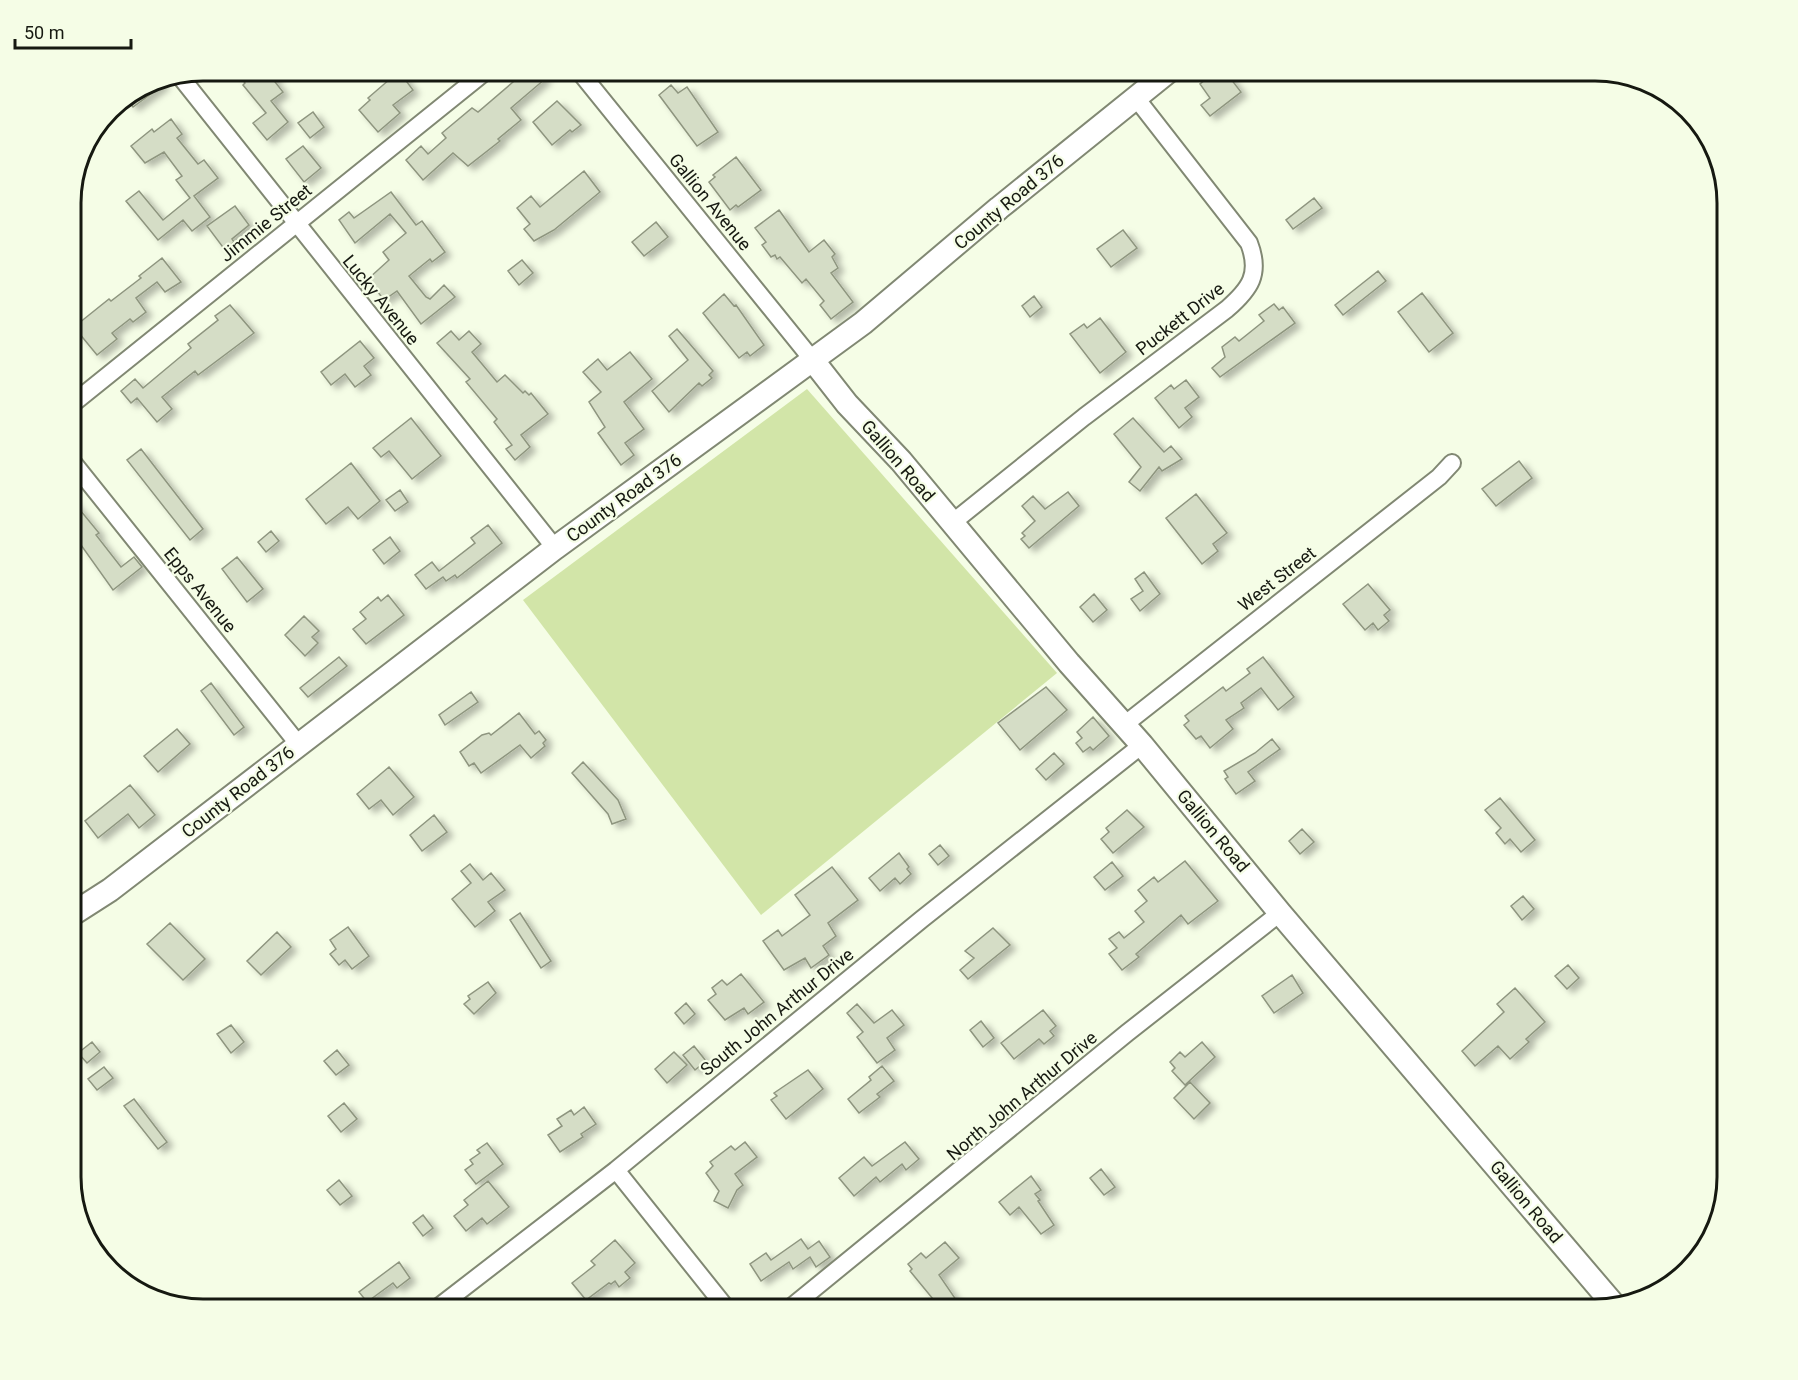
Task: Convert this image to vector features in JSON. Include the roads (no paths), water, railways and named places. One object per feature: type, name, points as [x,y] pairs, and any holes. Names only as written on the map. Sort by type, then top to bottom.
[{"type":"street","name":"Jimmie Street","points":[[81,397],[472,81]]},
{"type":"street","name":"Gallion Avenue","points":[[588,81],[811,358]]},
{"type":"street","name":"County Road 376","points":[[81,909],[110,890],[555,548],[885,305],[999,208],[1156,81]]},
{"type":"street","name":"Lucky Avenue","points":[[185,82],[555,548]]},
{"type":"street","name":"Puckett Drive","points":[[952,523],[1084,417],[1227,309],[1238,300],[1252,279],[1256,260],[1249,243],[1136,98]]},
{"type":"street","name":"Gallion Road","points":[[811,358],[840,396],[901,461],[1142,745],[1280,913],[1608,1298]]},
{"type":"street","name":"West Street","points":[[1124,725],[1439,477],[1452,463]]},
{"type":"street","name":"Epps Avenue","points":[[81,473],[298,745]]},
{"type":"street","name":"South John Arthur Drive","points":[[450,1299],[616,1170],[913,927],[1142,745]]},
{"type":"street","name":"North John Arthur Drive","points":[[802,1299],[1127,1033],[1280,913]]},
{"type":"street","points":[[616,1170],[718,1299]]}]
